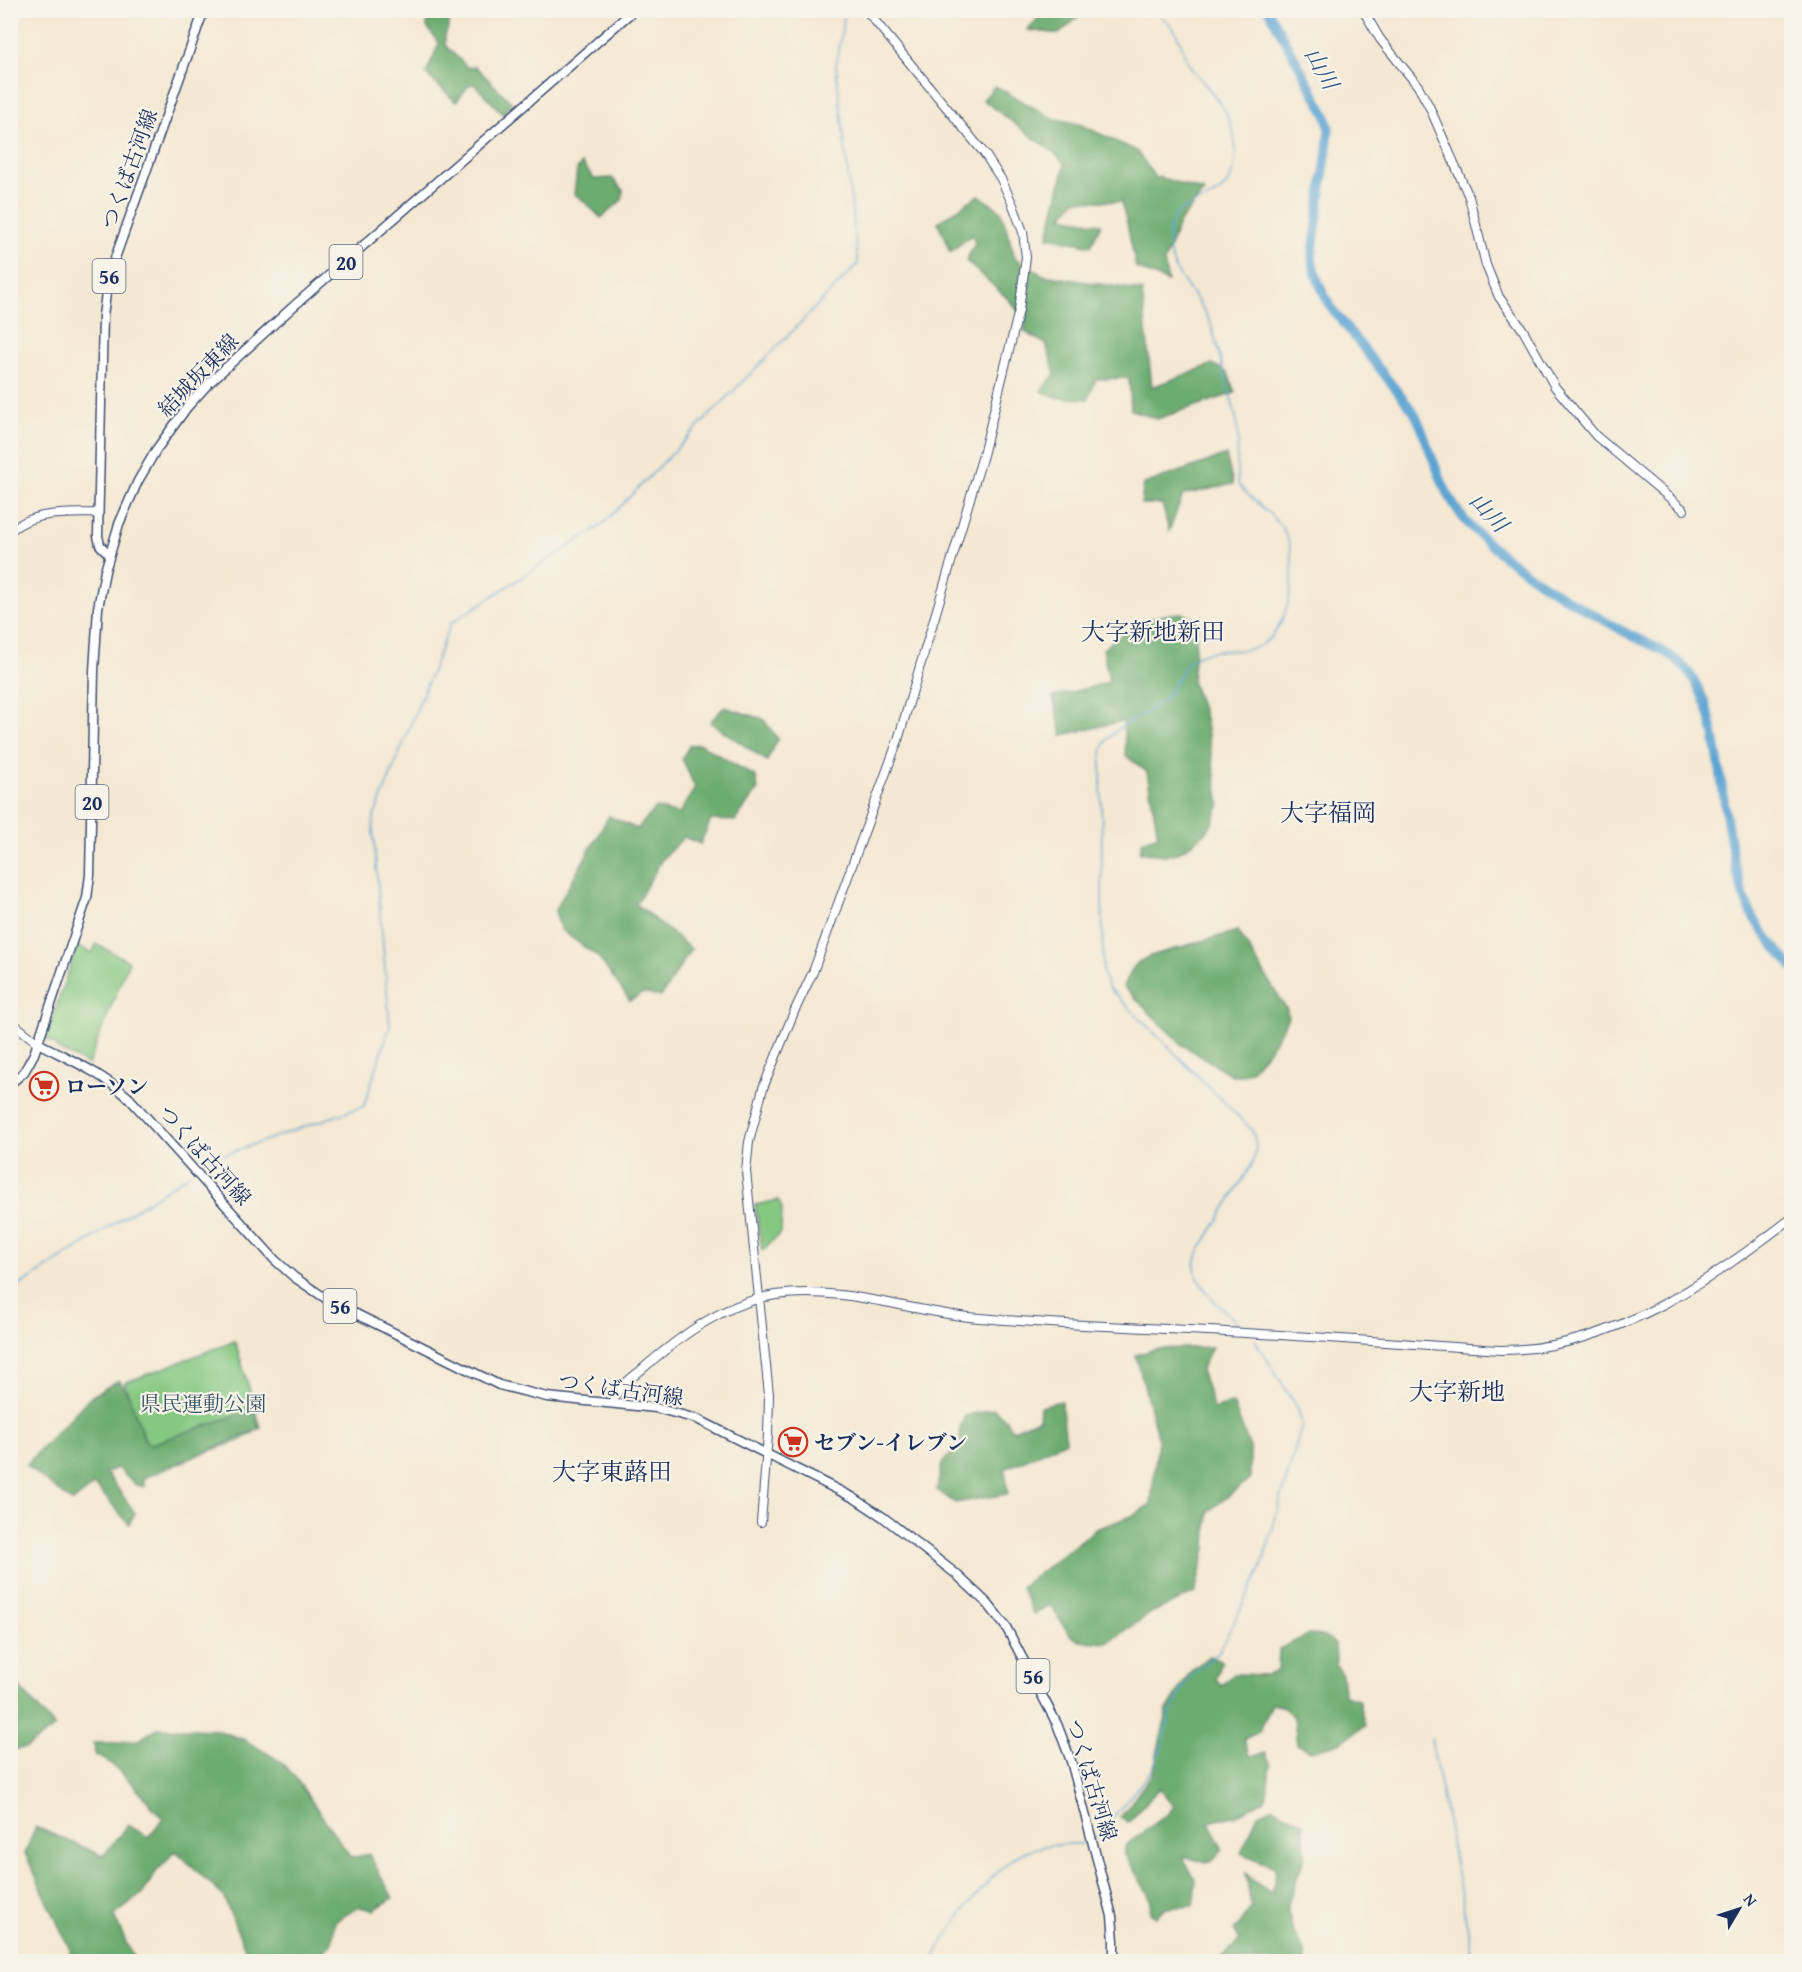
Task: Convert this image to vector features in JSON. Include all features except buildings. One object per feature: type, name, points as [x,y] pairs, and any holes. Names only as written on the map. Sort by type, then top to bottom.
[{"type":"main road","name":"つくば古河線","points":[[110,554],[103,549],[99,541],[98,513],[102,325],[108,278],[204,10]]},
{"type":"main road","name":"結城坂東線","points":[[10,1084],[24,1072],[38,1044],[82,915],[89,885],[95,638],[101,589],[124,510],[142,473],[166,435],[198,394],[295,305],[634,10]]},
{"type":"main road","name":"つくば古河線","points":[[38,1044],[88,1067],[114,1084],[275,1260],[316,1293],[498,1385],[547,1397],[656,1408],[697,1419],[854,1498],[883,1517],[973,1588],[1006,1627],[1057,1724],[1071,1761],[1112,1916],[1114,1962]]},
{"type":"street","points":[[760,1522],[767,1453],[769,1395],[746,1171],[749,1142],[756,1111],[779,1048],[824,944],[898,740],[983,455],[1019,310],[1026,257],[1023,232],[1013,205],[984,153],[866,10]]},
{"type":"street","points":[[1363,10],[1380,39],[1418,86],[1429,106],[1469,197],[1486,265],[1499,297],[1522,330],[1555,387],[1596,436],[1684,510]]},
{"type":"street","points":[[10,531],[28,519],[41,515],[98,513]]},
{"type":"street","points":[[10,1021],[38,1044]]},
{"type":"street","points":[[613,1403],[619,1390],[677,1340],[724,1312],[777,1295],[836,1294],[973,1318],[1054,1324],[1522,1350],[1547,1347],[1571,1342],[1604,1330],[1664,1303],[1729,1265],[1791,1218]]},
{"type":"green space","points":[[1046,10],[1085,11],[1059,34],[1027,30]]},
{"type":"green space","points":[[426,11],[446,11],[452,15],[445,36],[445,45],[468,68],[475,66],[512,103],[503,114],[474,84],[469,85],[456,102],[426,74],[439,43],[427,27]]},
{"type":"green space","points":[[995,86],[1052,118],[1079,124],[1137,151],[1156,179],[1159,177],[1204,191],[1179,223],[1164,262],[1168,282],[1136,268],[1121,202],[1075,200],[1062,217],[1101,224],[1091,246],[1048,237],[1065,164],[1054,153],[983,100]]},
{"type":"green space","points":[[582,163],[594,179],[612,178],[623,190],[622,200],[601,218],[574,194],[577,169]]},
{"type":"green space","points":[[979,195],[1001,211],[1015,258],[1043,275],[1142,291],[1152,387],[1213,364],[1228,373],[1235,393],[1157,419],[1131,410],[1129,378],[1096,379],[1088,399],[1058,398],[1041,391],[1055,374],[1046,344],[1025,332],[1025,319],[1008,299],[966,261],[975,243],[972,235],[950,252],[938,222]]},
{"type":"green space","points":[[1226,455],[1233,484],[1183,495],[1169,531],[1162,504],[1141,504],[1144,484]]},
{"type":"green space","points":[[1181,613],[1198,621],[1192,681],[1205,718],[1220,804],[1213,822],[1205,833],[1177,853],[1164,855],[1140,852],[1142,841],[1158,835],[1147,772],[1126,756],[1123,721],[1062,735],[1053,697],[1109,682],[1103,649],[1139,624],[1158,617]]},
{"type":"green space","points":[[724,707],[763,719],[778,739],[767,761],[710,722]]},
{"type":"green space","points":[[700,744],[756,777],[758,789],[735,821],[711,820],[700,844],[684,837],[662,859],[636,904],[691,949],[661,997],[643,993],[630,1001],[599,958],[560,929],[555,910],[609,816],[637,829],[656,808],[679,814],[695,788],[682,758],[690,745]]},
{"type":"green space","points":[[1238,931],[1287,1010],[1288,1017],[1269,1050],[1251,1071],[1242,1075],[1232,1075],[1182,1045],[1124,987],[1133,968],[1150,956]]},
{"type":"green space","points":[[96,944],[129,961],[88,1065],[56,1048],[56,1045],[45,1039],[77,946],[92,953]]},
{"type":"green space","points":[[778,1200],[782,1208],[781,1232],[762,1251],[755,1205]]},
{"type":"green space","name":"県民運動公園","points":[[235,1341],[261,1428],[239,1441],[156,1469],[124,1383]]},
{"type":"green space","points":[[1212,1347],[1201,1370],[1214,1409],[1233,1403],[1250,1448],[1250,1479],[1208,1512],[1206,1548],[1195,1593],[1153,1612],[1107,1643],[1080,1641],[1070,1635],[1050,1605],[1033,1614],[1021,1587],[1096,1529],[1132,1516],[1151,1504],[1158,1439],[1136,1355],[1155,1349]]},
{"type":"green space","points":[[119,1380],[129,1396],[145,1441],[151,1444],[255,1411],[259,1429],[144,1478],[144,1487],[136,1485],[117,1468],[106,1472],[135,1513],[129,1524],[95,1485],[72,1502],[26,1465],[90,1397]]},
{"type":"green space","points":[[1061,1401],[1066,1441],[1005,1469],[1008,1494],[955,1503],[937,1490],[942,1463],[960,1445],[960,1428],[965,1416],[994,1409],[1013,1430],[1039,1419],[1040,1406]]},
{"type":"green space","points":[[1310,1634],[1328,1638],[1335,1644],[1336,1664],[1342,1675],[1344,1695],[1358,1699],[1365,1726],[1337,1744],[1311,1751],[1297,1745],[1294,1717],[1284,1707],[1272,1704],[1260,1730],[1244,1739],[1249,1756],[1266,1753],[1270,1764],[1267,1796],[1237,1815],[1209,1822],[1223,1850],[1213,1859],[1205,1862],[1184,1856],[1196,1880],[1193,1906],[1164,1908],[1156,1917],[1150,1913],[1151,1899],[1124,1853],[1126,1845],[1169,1813],[1174,1806],[1159,1788],[1129,1822],[1120,1818],[1153,1773],[1167,1710],[1190,1672],[1209,1656],[1222,1662],[1216,1678],[1221,1686],[1233,1674],[1268,1675],[1278,1671],[1279,1649]]},
{"type":"green space","points":[[11,1678],[55,1727],[26,1748],[11,1750]]},
{"type":"green space","points":[[157,1728],[217,1730],[245,1740],[277,1759],[293,1774],[351,1858],[369,1854],[393,1898],[374,1910],[359,1907],[335,1921],[332,1943],[314,1961],[254,1961],[249,1958],[223,1896],[176,1851],[156,1872],[143,1893],[114,1916],[135,1961],[61,1961],[71,1952],[25,1853],[36,1827],[103,1856],[128,1825],[148,1837],[163,1819],[123,1774],[95,1755],[94,1743],[139,1740]]},
{"type":"green space","points":[[1273,1807],[1303,1823],[1305,1856],[1287,1907],[1293,1932],[1305,1952],[1306,1961],[1218,1961],[1240,1940],[1234,1931],[1251,1908],[1246,1873],[1253,1881],[1273,1894],[1275,1867],[1241,1853],[1258,1814]]},
{"type":"waterway","points":[[199,1167],[209,1160],[364,1106],[390,1026],[373,831],[374,817],[451,623],[602,525],[858,264],[836,66],[845,10]]},
{"type":"waterway","points":[[1152,10],[1169,23],[1176,32],[1189,64],[1214,94],[1225,111],[1233,132],[1236,156],[1231,177],[1225,187],[1216,194],[1176,215],[1170,227],[1169,245],[1175,267],[1208,317],[1214,335],[1236,420],[1238,484],[1280,525],[1287,537],[1292,569],[1288,604],[1274,634],[1256,647],[1213,651],[1197,656],[1187,664],[1164,699],[1117,730],[1104,745],[1101,761],[1103,973],[1108,987],[1252,1130],[1256,1147],[1252,1164],[1198,1253],[1195,1267],[1197,1276],[1207,1292],[1243,1328]]},
{"type":"waterway","name":"山川","points":[[1268,10],[1326,115],[1329,128],[1312,258],[1317,279],[1326,298],[1413,411],[1446,490],[1466,522],[1491,546],[1526,573],[1621,630],[1667,653],[1683,665],[1689,673],[1702,696],[1710,720],[1732,850],[1744,896],[1758,925],[1792,967]]},
{"type":"waterway","points":[[10,1292],[191,1173]]},
{"type":"waterway","points":[[1095,1839],[1152,1770],[1163,1743],[1171,1711],[1190,1676],[1218,1653],[1261,1569],[1302,1425],[1298,1409],[1255,1340]]},
{"type":"waterway","points":[[1431,1738],[1474,1962]]},
{"type":"waterway","points":[[933,1962],[949,1933],[974,1898],[1016,1857],[1029,1850],[1044,1847],[1089,1843]]},
{"type":"place","name":"ローソン","points":[[44,1086]]},
{"type":"place","name":"セブン-イレブン","points":[[793,1442]]},
{"type":"district","name":"大字新地新田","points":[[1153,631]]},
{"type":"district","name":"大字福岡","points":[[1328,812]]},
{"type":"district","name":"大字新地","points":[[1457,1391]]},
{"type":"district","name":"大字東蕗田","points":[[612,1471]]}]
